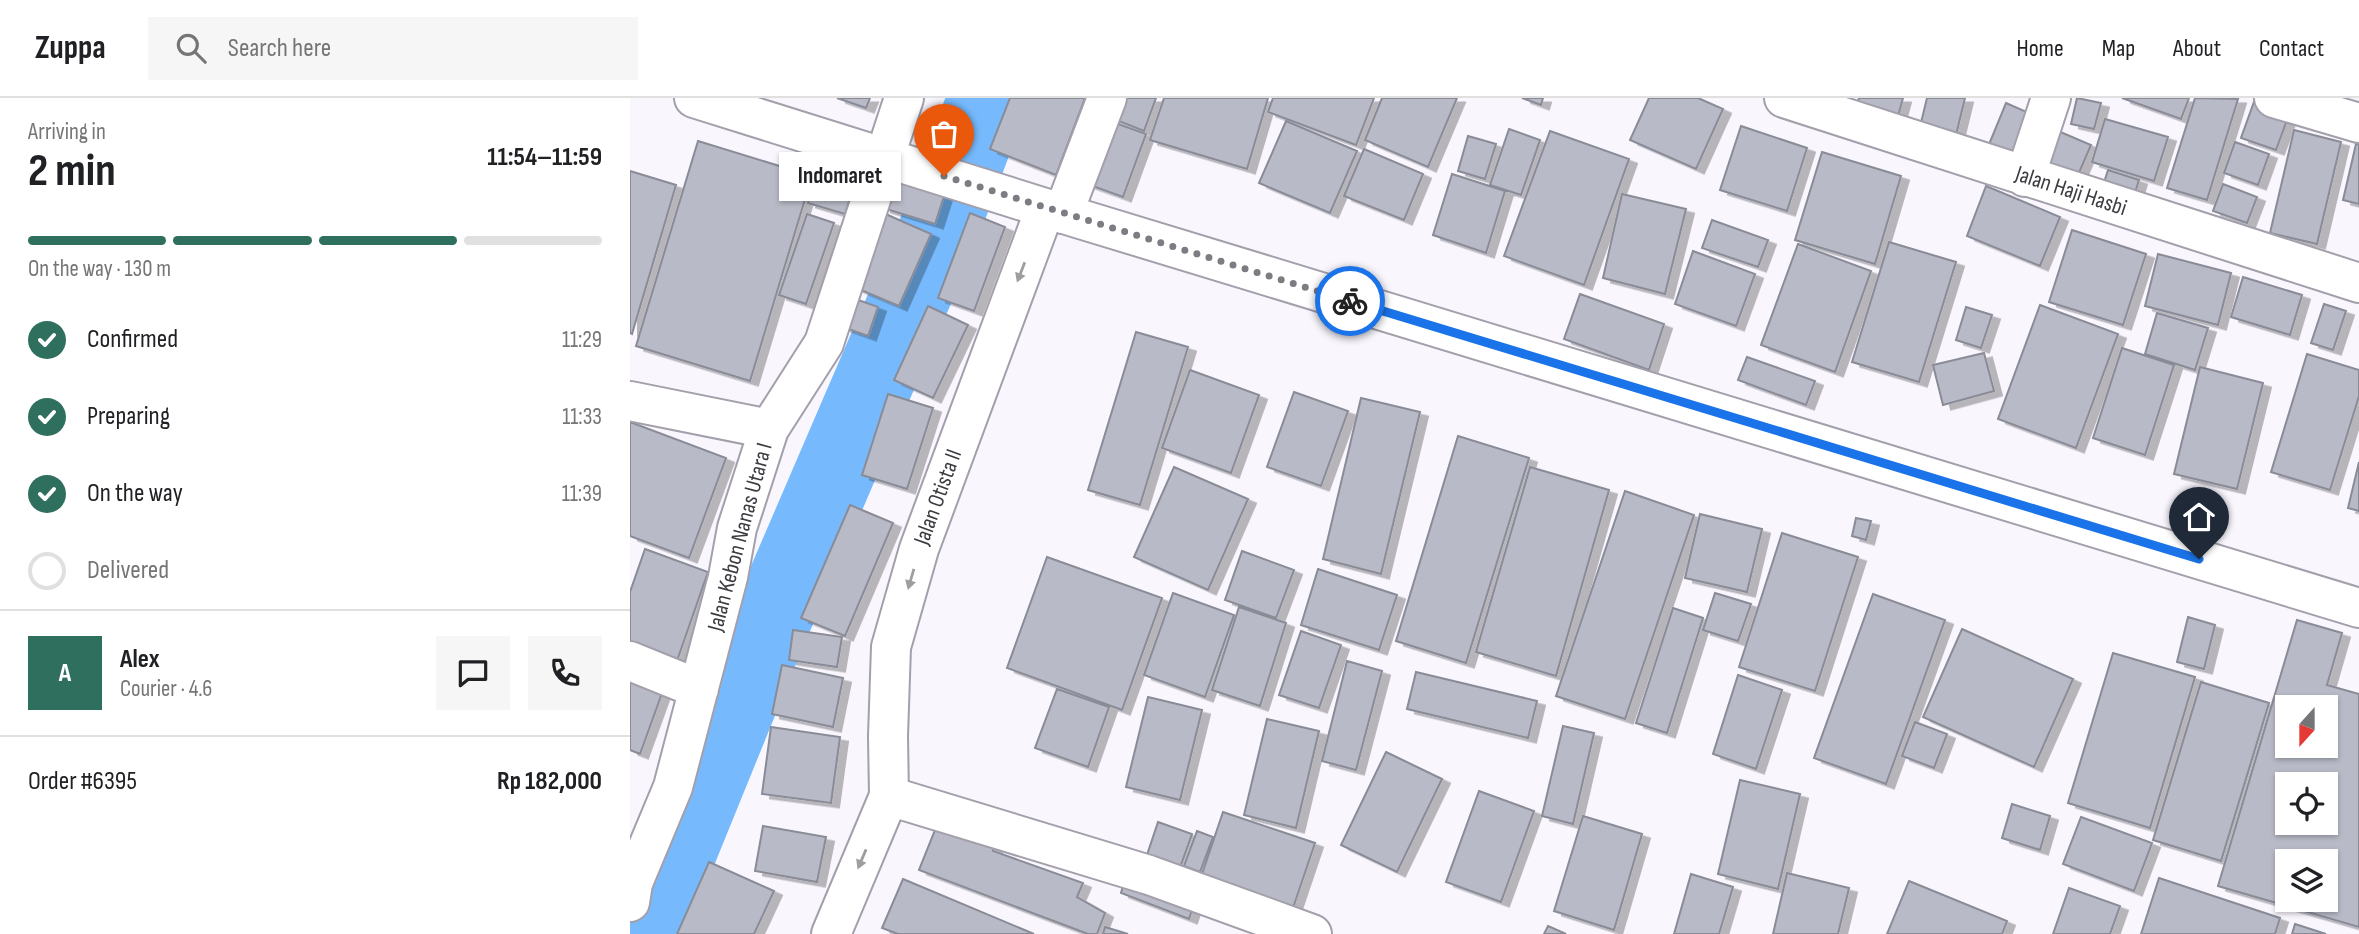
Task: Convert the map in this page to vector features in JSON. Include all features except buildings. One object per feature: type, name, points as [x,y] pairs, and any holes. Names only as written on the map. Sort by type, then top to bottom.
[{"type":"street","points":[[694,98],[1054,211],[2359,608]]},
{"type":"street","name":"Jalan Kebon Nanas Utara I","points":[[631,889],[673,787],[737,528],[769,429],[824,342],[904,98]]},
{"type":"street","name":"Jalan Otista II","points":[[831,934],[889,796],[891,647],[919,549],[1054,211],[1107,98]]},
{"type":"street","name":"Jalan Haji Hasbi","points":[[1784,98],[2359,283]]},
{"type":"street","points":[[2025,177],[2051,98]]},
{"type":"street","points":[[2274,98],[2359,123]]},
{"type":"street","points":[[630,401],[769,429]]},
{"type":"street","points":[[630,661],[699,690]]},
{"type":"street","points":[[889,796],[1149,875],[1312,934]]},
{"type":"waterway","points":[[643,934],[761,644],[934,242],[988,98]]},
{"type":"way so far","points":[[944,176],[1350,301]]},
{"type":"place","name":"Indomaret","points":[[944,176]]},
{"type":"route","points":[[1350,301],[2199,559]]}]
